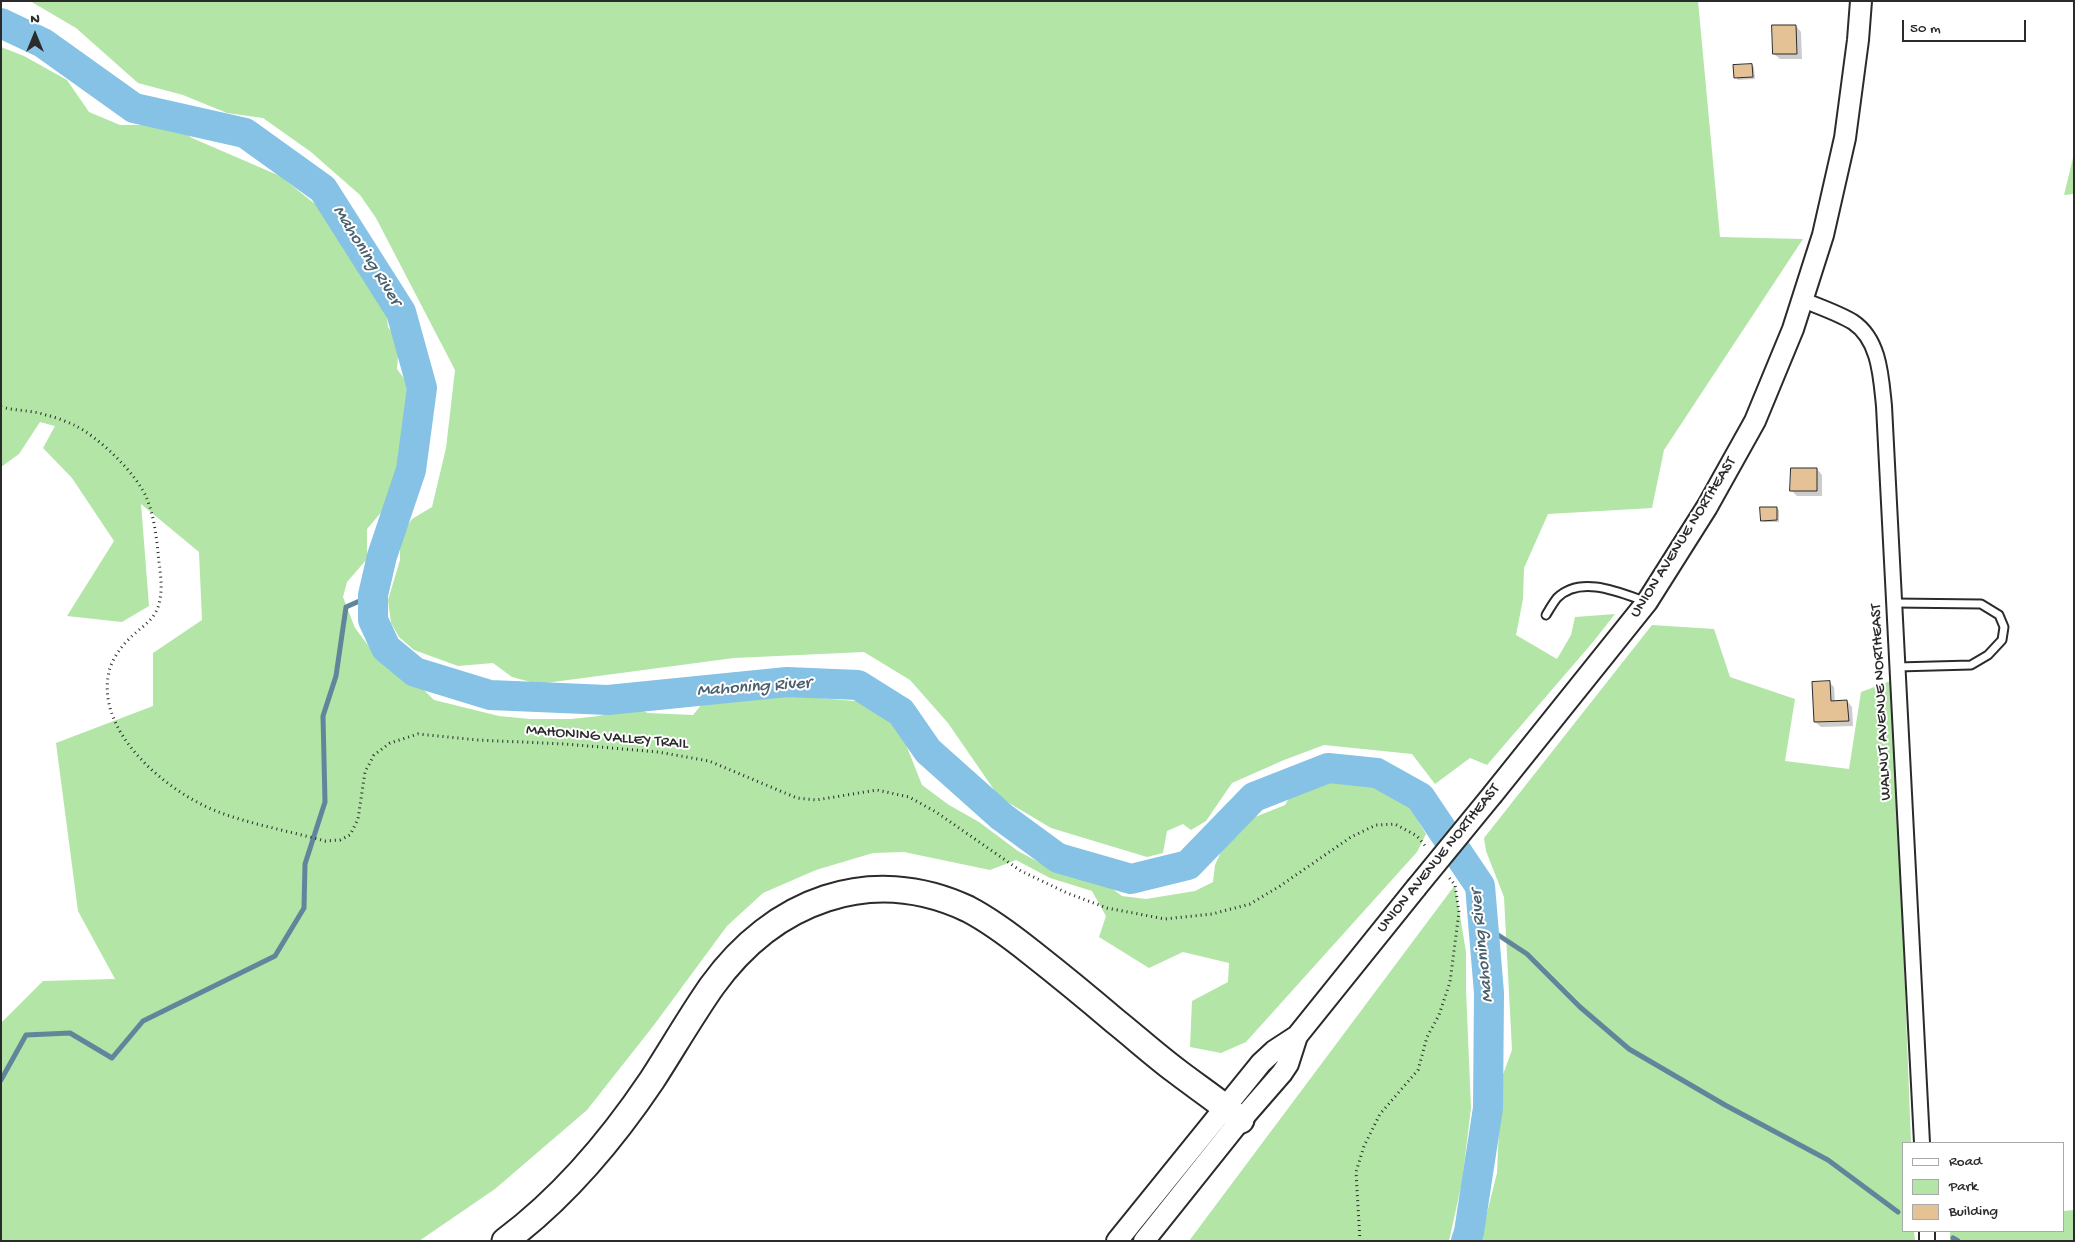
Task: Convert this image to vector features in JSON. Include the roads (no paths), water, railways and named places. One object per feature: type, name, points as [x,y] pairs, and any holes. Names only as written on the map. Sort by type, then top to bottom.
[{"type":"highway","points":[[505,1241],[548,1206],[575,1180],[599,1152],[650,1082],[711,988],[742,950],[770,926],[791,913],[825,898],[849,893],[874,890],[906,892],[946,900],[969,910],[1011,937],[1174,1070],[1233,1114]]},
{"type":"main road","name":"UNION AVENUE NORTHEAST","points":[[1144,1241],[1233,1114],[1261,1063],[1274,1051],[1297,1036],[1493,794],[1647,602],[1707,508],[1732,464],[1775,375],[1803,300],[1823,235],[1845,138],[1858,40],[1860,1]]},
{"type":"main road","name":"UNION AVENUE NORTHEAST","points":[[1117,1241],[1233,1114]]},
{"type":"street","name":"WALNUT AVENUE NORTHEAST","points":[[1803,300],[1844,318],[1860,328],[1872,344],[1880,369],[1884,406],[1922,1142]]},
{"type":"lane","points":[[1546,615],[1558,598],[1574,588],[1584,586],[1609,590],[1647,602]]},
{"type":"lane","points":[[1894,603],[1981,604],[1999,615],[2004,627],[2002,640],[1988,655],[1971,665],[1897,667]]},
{"type":"waterway","name":"Mahoning River","points":[[1,23],[43,43],[134,108],[245,133],[323,189],[401,312],[422,388],[411,470],[382,556],[373,595],[373,620],[386,648],[415,672],[490,695],[608,700],[787,682],[858,685],[901,712],[928,751],[1002,817],[1058,858],[1131,879],[1188,865],[1254,797],[1328,768],[1377,773],[1420,797],[1480,886],[1489,993],[1488,1108],[1466,1241]]},
{"type":"waterway","points":[[1,1080],[26,1035],[70,1033],[112,1058],[143,1021],[275,956],[304,908],[305,864],[325,802],[323,716],[336,676],[346,607],[373,595]]},
{"type":"waterway","points":[[1483,925],[1527,954],[1580,1007],[1629,1049],[1725,1105],[1828,1160],[1898,1212]]},
{"type":"waterway","points":[[1953,1238],[1958,1241]]}]
